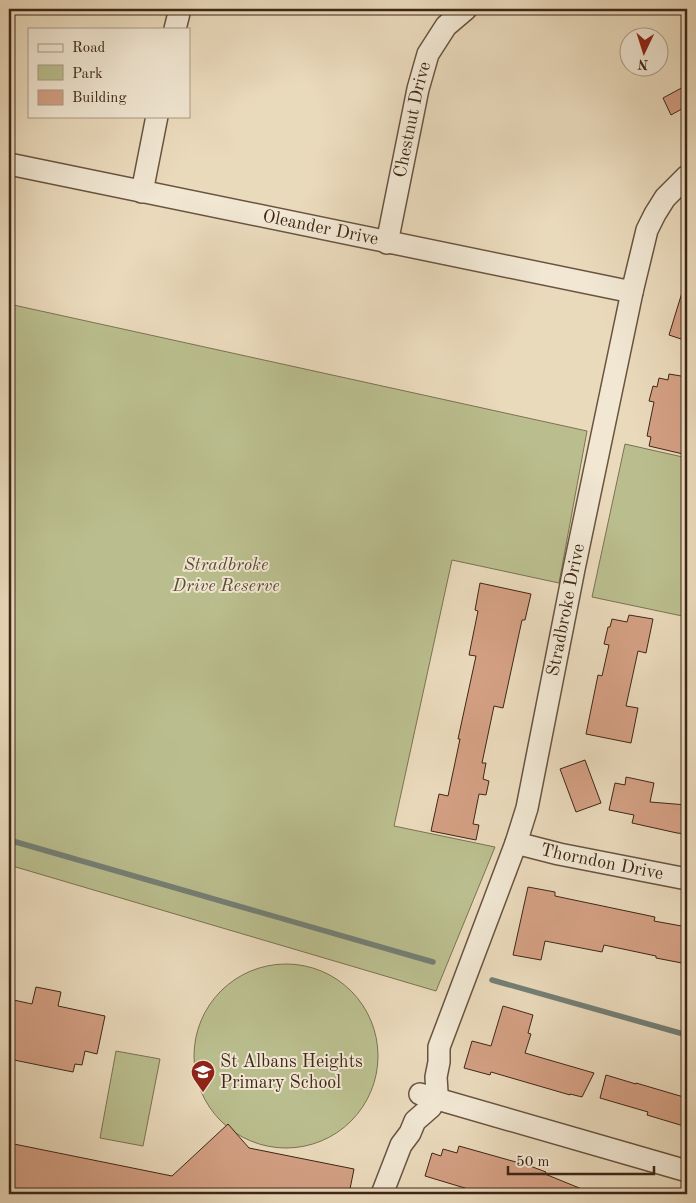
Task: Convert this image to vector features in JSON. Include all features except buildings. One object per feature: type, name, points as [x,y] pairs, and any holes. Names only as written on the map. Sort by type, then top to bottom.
[{"type":"street","points":[[175,28],[180,9]]},
{"type":"street","name":"Chestnut Drive","points":[[387,243],[418,89],[428,54],[446,26],[466,9]]},
{"type":"street","points":[[142,192],[157,118]]},
{"type":"street","name":"Oleander Drive","points":[[9,164],[632,292]]},
{"type":"street","name":"Stradbroke Drive","points":[[382,1194],[401,1145],[410,1133],[415,1121],[431,1107],[424,1084],[425,1066],[428,1058],[439,1047],[516,843],[527,808],[574,569],[632,292],[647,230],[665,198],[687,176]]},
{"type":"street","name":"Thorndon Drive","points":[[516,843],[559,854],[687,879]]},
{"type":"street","points":[[428,1096],[687,1171]]},
{"type":"green space","name":"Stradbroke Drive Reserve","points":[[9,304],[587,431],[559,583],[452,560],[394,826],[495,847],[436,991],[9,865]]},
{"type":"green space","points":[[625,444],[687,458],[687,617],[592,597]]},
{"type":"green space","points":[[277,964],[295,964],[321,971],[337,979],[351,991],[363,1005],[371,1021],[378,1047],[378,1065],[371,1091],[363,1107],[351,1121],[337,1133],[313,1144],[295,1148],[277,1148],[259,1144],[235,1133],[209,1107],[198,1083],[194,1065],[194,1047],[198,1029],[209,1005],[235,979],[259,968]]},
{"type":"green space","points":[[116,1051],[160,1059],[143,1146],[100,1138]]},
{"type":"waterway","points":[[9,840],[433,962]]},
{"type":"waterway","points":[[492,980],[687,1035]]},
{"type":"place","name":"St Albans Heights Primary School","points":[[203,1093]]}]
